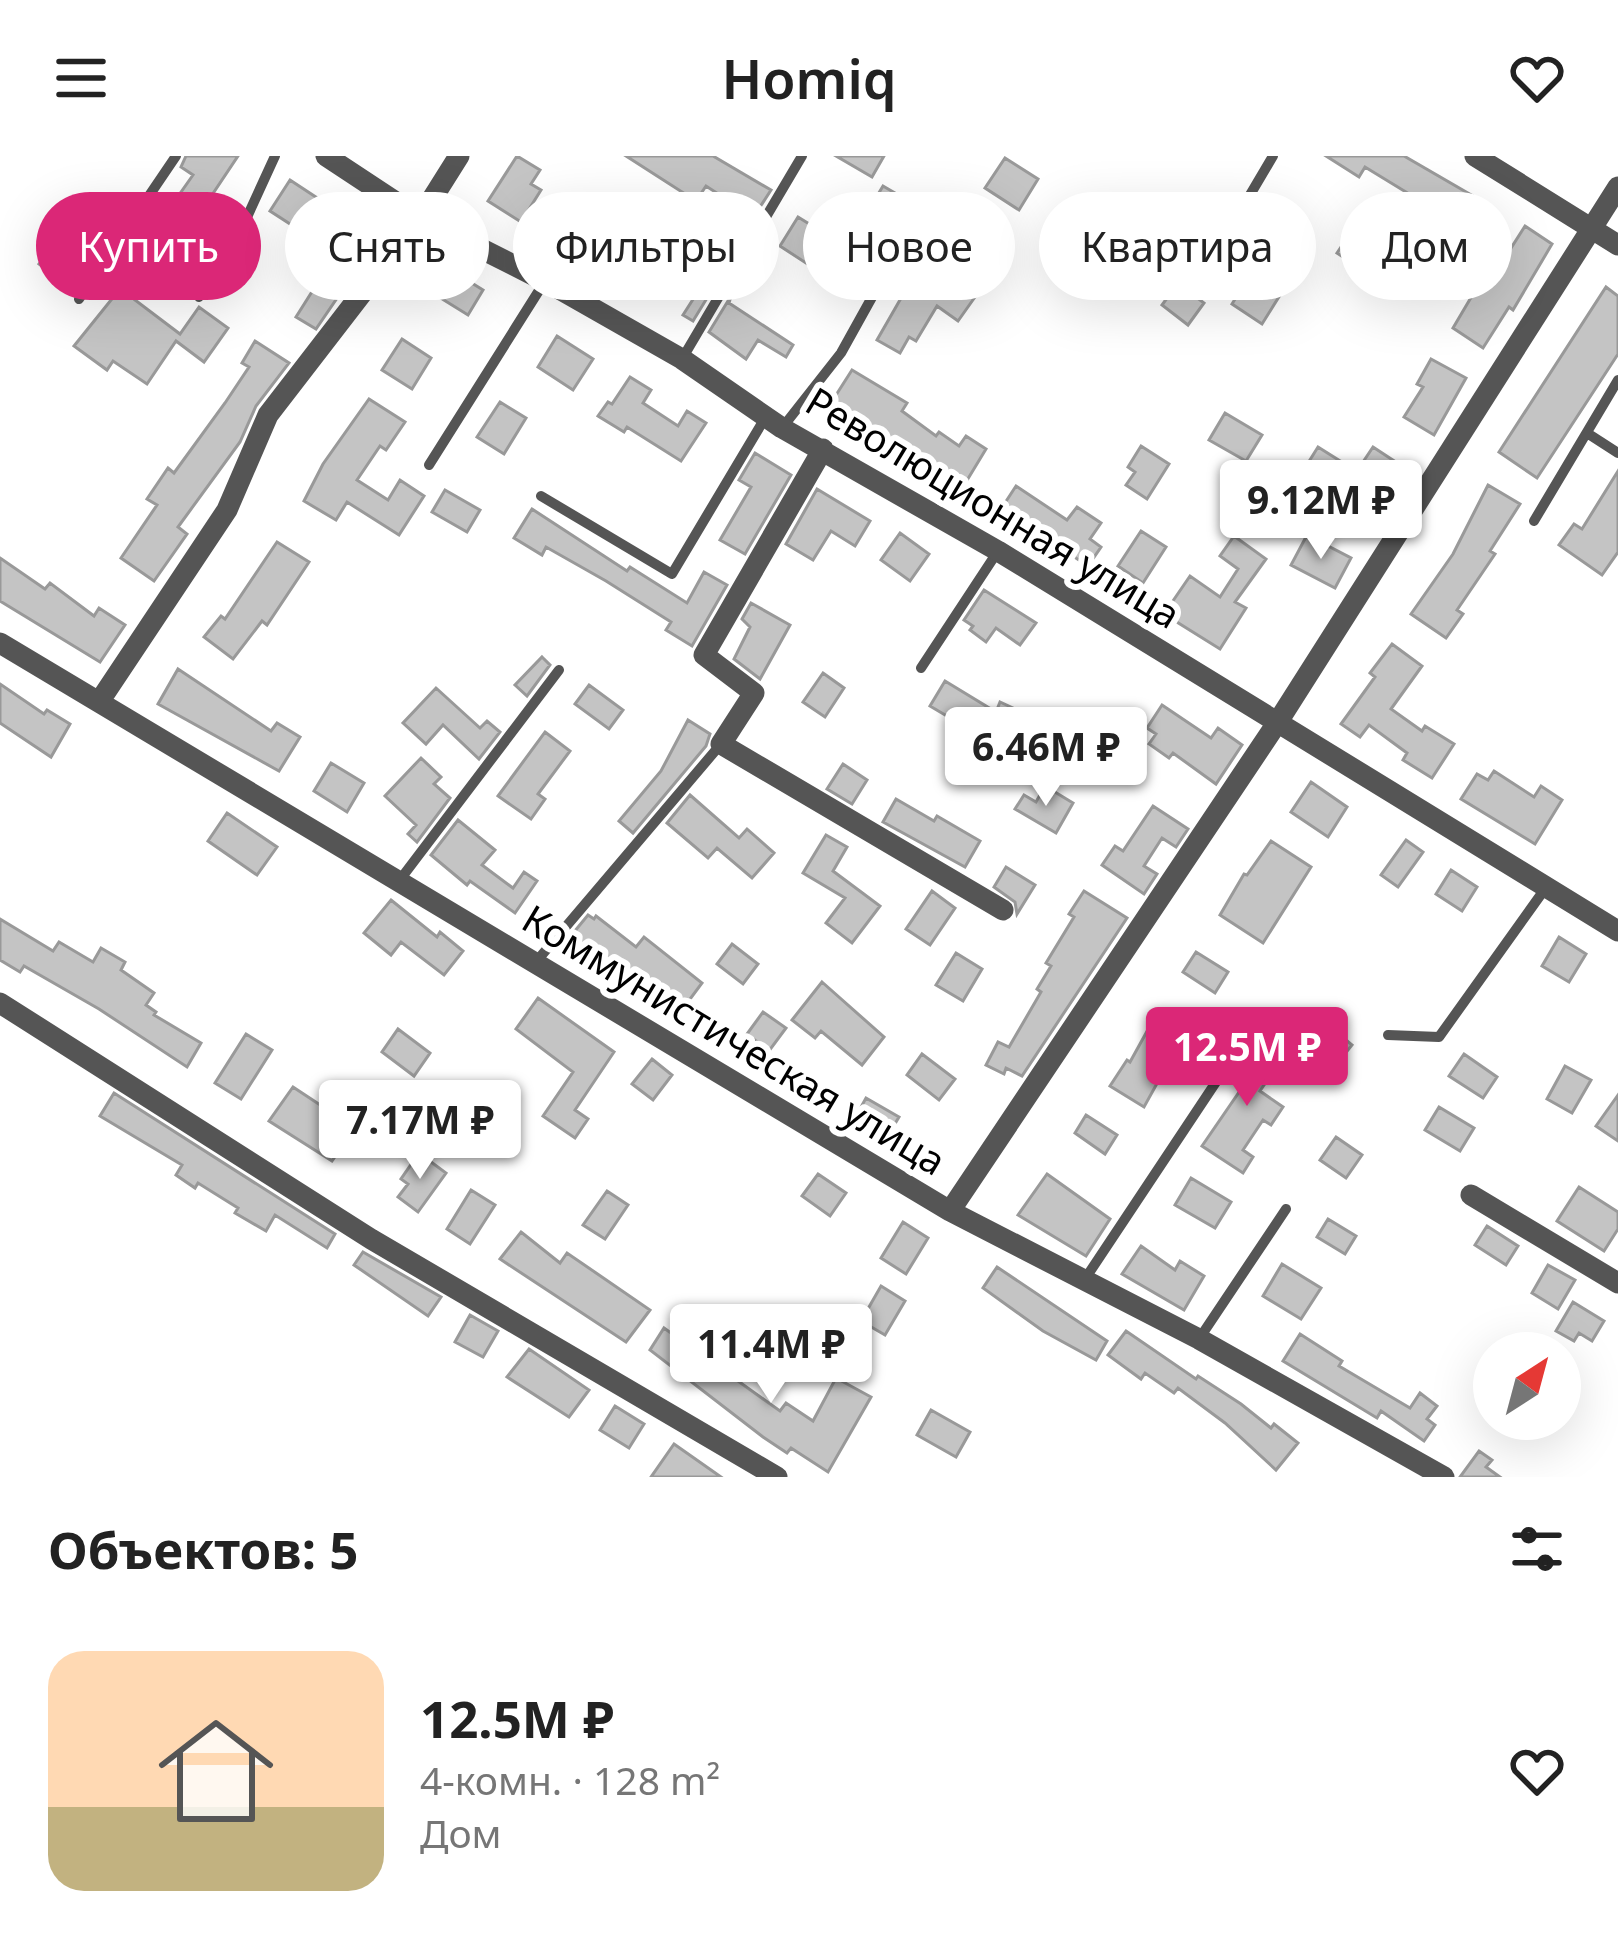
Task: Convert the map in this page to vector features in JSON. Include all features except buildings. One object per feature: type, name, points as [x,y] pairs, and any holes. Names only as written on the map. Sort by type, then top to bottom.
[{"type":"street","name":"Революционная улица","points":[[326,156],[381,192]]},
{"type":"street","points":[[436,192],[458,156]]},
{"type":"street","points":[[1475,156],[1618,245]]},
{"type":"street","points":[[950,1211],[1279,720],[1618,187]]},
{"type":"street","points":[[99,702],[226,510],[268,416],[357,300]]},
{"type":"street","name":"Революционная улица","points":[[579,300],[1279,720],[1618,931]]},
{"type":"street","points":[[823,449],[704,655],[754,693],[721,744],[1003,910]]},
{"type":"street","name":"Коммунистическая улица","points":[[0,643],[950,1211],[1199,1340],[1444,1477]]},
{"type":"street","points":[[0,1003],[371,1239],[777,1477]]},
{"type":"street","points":[[1471,1195],[1618,1283]]},
{"type":"lane","points":[[152,192],[176,156]]},
{"type":"lane","points":[[258,192],[274,156]]},
{"type":"lane","points":[[682,358],[802,156]]},
{"type":"lane","points":[[1252,192],[1274,156]]},
{"type":"lane","points":[[429,465],[533,300]]},
{"type":"lane","points":[[541,496],[672,574],[775,421],[841,353],[870,300]]},
{"type":"lane","points":[[1534,521],[1618,380]]},
{"type":"lane","points":[[1587,433],[1618,453]]},
{"type":"lane","points":[[921,668],[998,551]]},
{"type":"lane","points":[[399,881],[559,670]]},
{"type":"lane","points":[[535,963],[721,744]]},
{"type":"lane","points":[[1388,1035],[1439,1037],[1547,886]]},
{"type":"lane","points":[[1085,1280],[1216,1082]]},
{"type":"lane","points":[[1199,1340],[1286,1209]]}]
